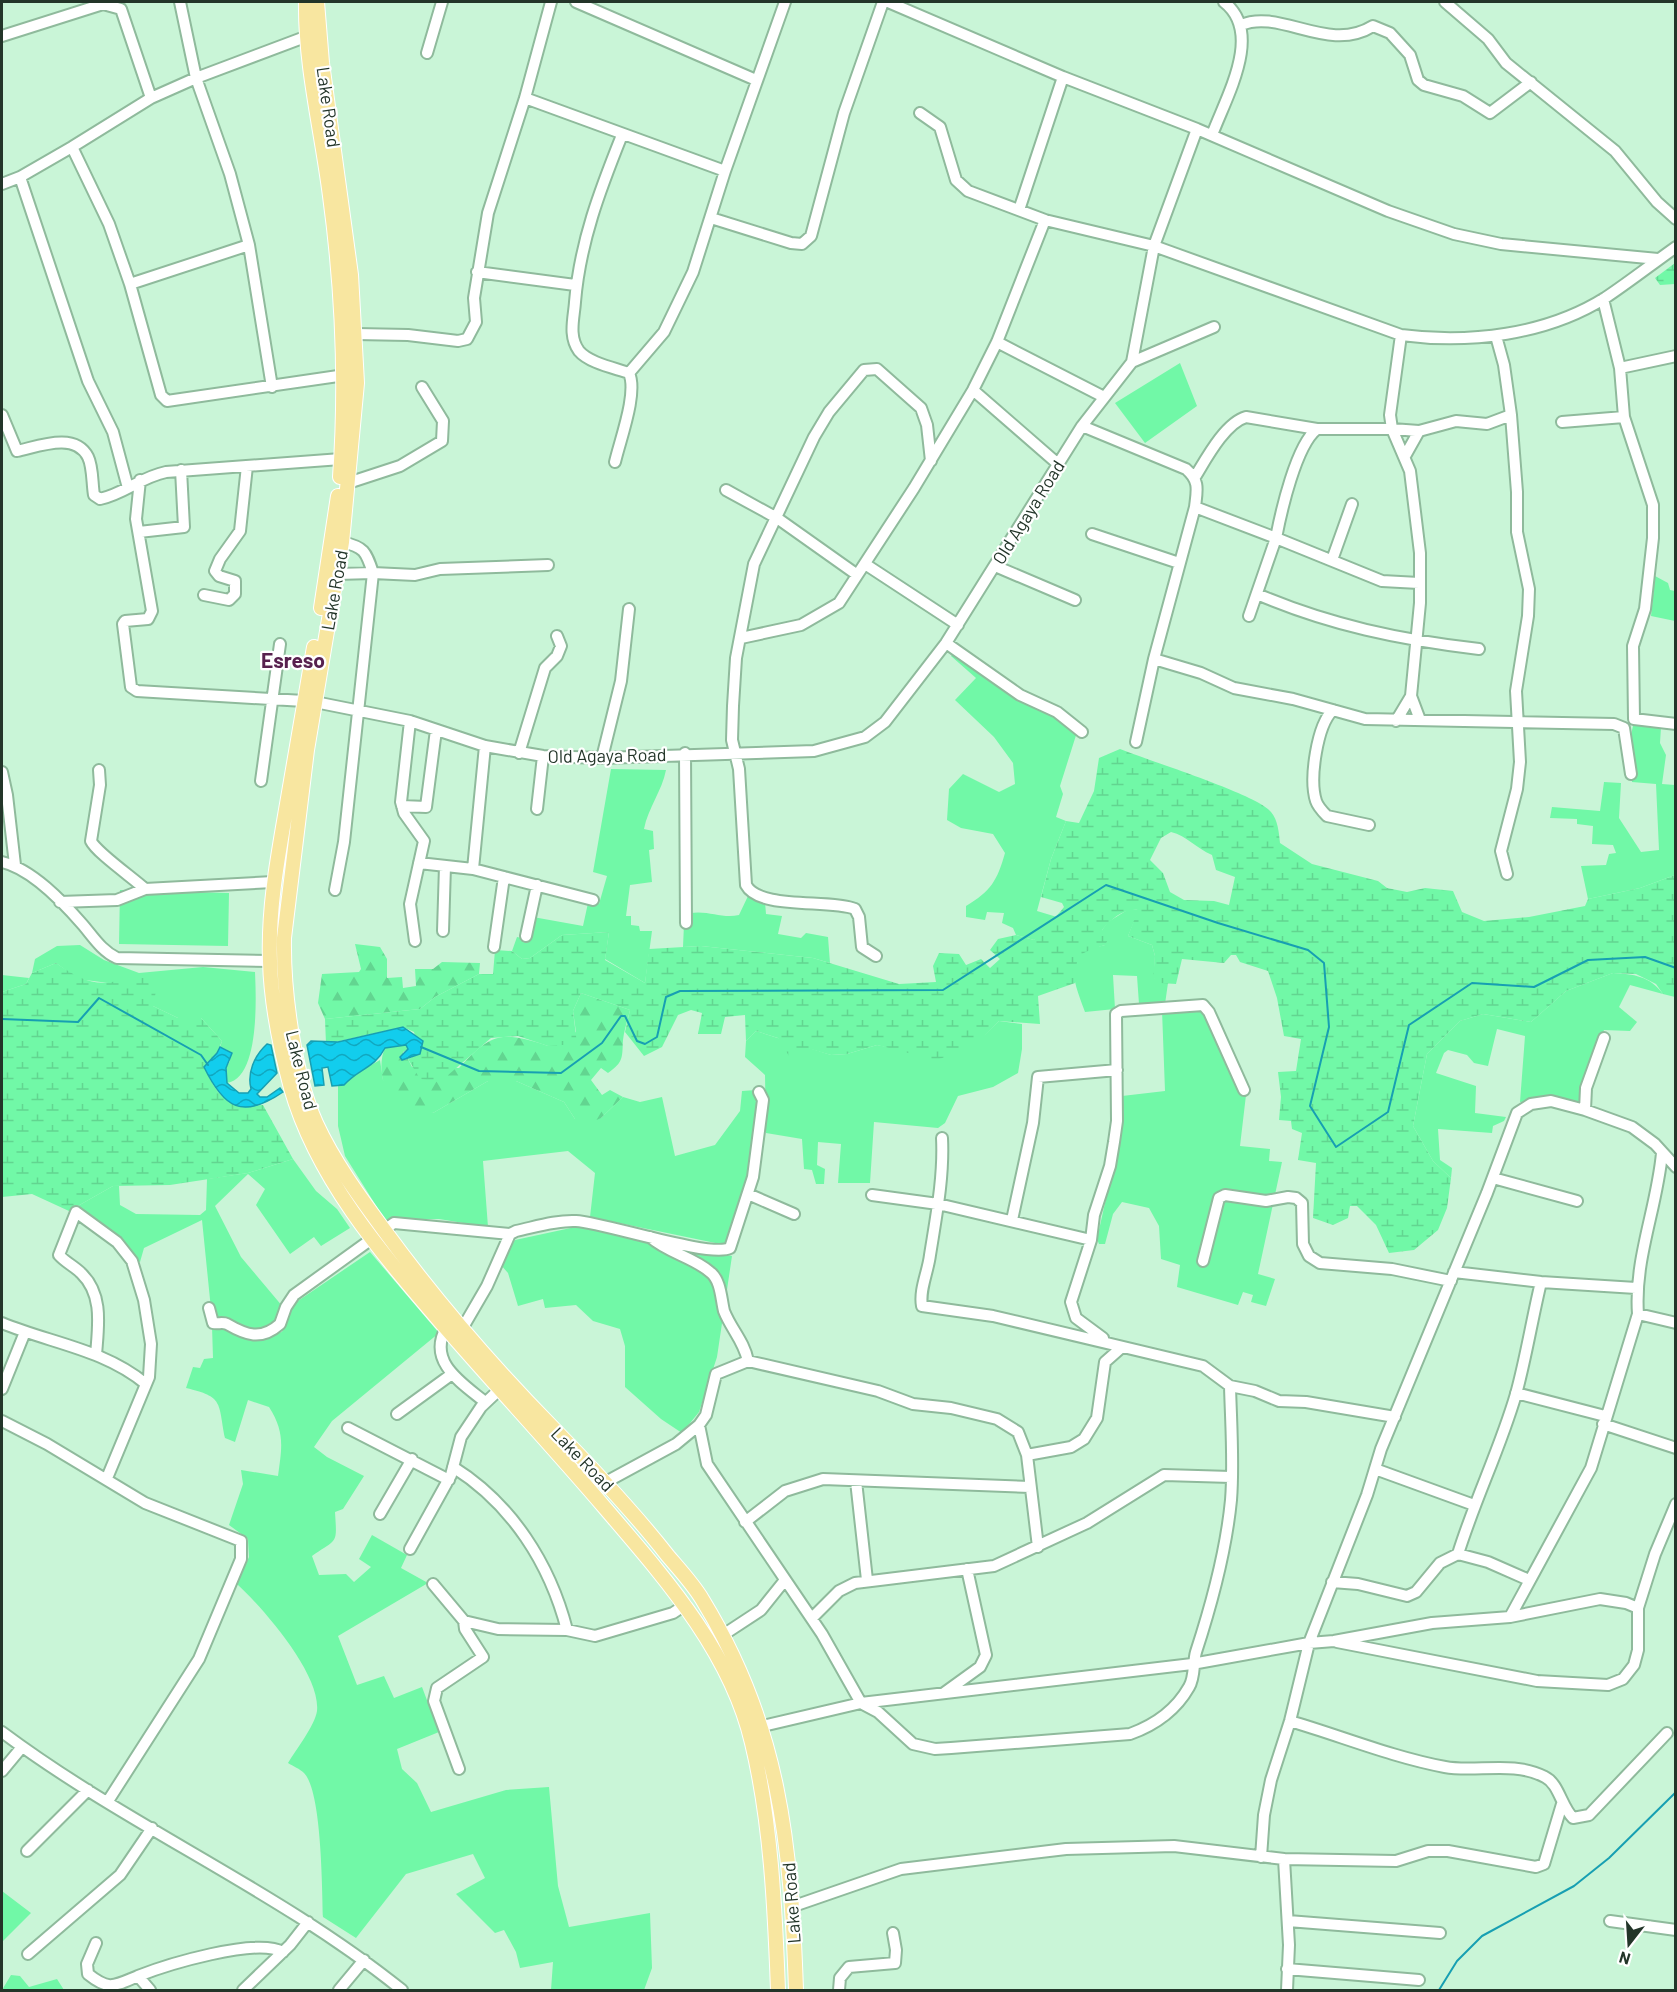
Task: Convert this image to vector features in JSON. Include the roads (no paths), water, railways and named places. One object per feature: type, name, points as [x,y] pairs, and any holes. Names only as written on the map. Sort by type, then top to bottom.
[{"type":"main road","name":"Lake Road","points":[[306,2],[314,34],[344,212],[356,334],[357,383],[337,574],[273,882],[270,961],[298,1088],[318,1157],[378,1234],[446,1328],[588,1487],[686,1605],[697,1622],[731,1686],[753,1743],[769,1854],[778,1990]]},
{"type":"main road","name":"Lake Road","points":[[288,1045],[284,938],[288,890],[341,459],[345,375],[339,269],[314,34],[317,2]]},
{"type":"main road","name":"Lake Road","points":[[378,1234],[525,1399],[606,1482],[700,1596],[723,1635],[752,1695],[763,1726],[784,1817],[796,1990]]},
{"type":"street","points":[[180,2],[196,78],[230,174],[249,245],[272,387]]},
{"type":"street","points":[[427,53],[442,2]]},
{"type":"street","points":[[356,334],[467,339],[476,322],[474,298],[488,213],[525,98],[550,2]]},
{"type":"street","points":[[576,2],[756,80]]},
{"type":"street","points":[[629,373],[664,332],[693,272],[756,80],[785,2]]},
{"type":"street","points":[[711,218],[790,243],[802,244],[811,236],[844,113],[883,2]]},
{"type":"street","points":[[888,2],[1063,77],[1212,135],[1388,211],[1454,234],[1501,244],[1658,259]]},
{"type":"street","points":[[1212,135],[1242,46],[1241,25],[1231,7],[1224,2]]},
{"type":"street","points":[[1445,2],[1488,39],[1506,63],[1615,152],[1657,202],[1676,219]]},
{"type":"street","points":[[2,36],[103,4],[113,5],[121,9],[151,98]]},
{"type":"street","points":[[1241,25],[1253,20],[1263,20],[1311,32],[1351,36],[1378,26],[1390,33],[1410,55],[1418,80],[1424,85],[1463,96],[1490,113],[1531,82]]},
{"type":"street","points":[[2,184],[20,177],[72,147],[151,98],[196,78],[314,34]]},
{"type":"street","points":[[1019,210],[1063,77]]},
{"type":"street","points":[[525,98],[725,171]]},
{"type":"street","points":[[920,113],[940,127],[956,180],[968,191],[1045,220],[1155,246],[1401,334],[1436,339],[1496,336],[1549,323],[1603,299],[1676,247]]},
{"type":"street","name":"Old Agaya Road","points":[[139,532],[152,611],[148,619],[125,621],[123,624],[131,687],[138,691],[310,701],[410,721],[485,746],[543,756],[602,758],[685,753],[814,751],[865,737],[885,722],[946,643],[1082,426],[1132,362],[1155,246],[1197,129]]},
{"type":"street","points":[[615,462],[632,397],[633,381],[629,373],[580,352],[574,342],[572,322],[575,285],[594,205],[622,135]]},
{"type":"street","points":[[72,147],[109,224],[130,284],[160,395],[167,401],[345,375]]},
{"type":"street","points":[[20,177],[88,381],[113,432],[128,488]]},
{"type":"street","points":[[741,638],[801,625],[820,616],[838,603],[931,461],[973,390],[997,342],[1045,220]]},
{"type":"street","points":[[130,284],[249,245]]},
{"type":"street","points":[[477,272],[575,285]]},
{"type":"street","points":[[1603,299],[1620,368],[1624,417],[1653,505],[1653,538],[1645,609],[1633,646],[1634,718],[1624,728]]},
{"type":"street","points":[[1132,362],[1214,327]]},
{"type":"street","points":[[1401,334],[1391,407],[1392,429],[1410,471],[1419,539],[1420,603],[1411,696],[1420,720]]},
{"type":"street","points":[[1496,336],[1504,365],[1511,415],[1517,492],[1517,532],[1530,589],[1528,616],[1517,676],[1516,723],[1520,762],[1517,789],[1501,851],[1507,874]]},
{"type":"street","points":[[997,342],[1104,397]]},
{"type":"street","points":[[1620,368],[1676,356]]},
{"type":"street","points":[[876,956],[862,947],[859,917],[855,909],[766,899],[749,890],[744,878],[736,753],[732,740],[734,682],[754,564],[814,437],[829,412],[864,370],[877,369],[921,408],[927,425],[931,461]]},
{"type":"street","points":[[348,483],[400,466],[442,441],[443,421],[422,387]]},
{"type":"street","points":[[973,390],[1058,464]]},
{"type":"street","points":[[2,415],[17,451],[64,442],[83,451],[89,459],[96,498],[109,497],[140,480],[181,470],[341,459]]},
{"type":"street","points":[[1195,477],[1219,440],[1241,418],[1246,417],[1317,429],[1419,431],[1456,422],[1487,424],[1511,415]]},
{"type":"street","points":[[1562,422],[1624,417]]},
{"type":"street","points":[[1082,426],[1186,469],[1195,477],[1198,485],[1195,507],[1154,659],[1136,742]]},
{"type":"street","points":[[1249,616],[1276,538],[1298,463],[1310,434],[1317,429]]},
{"type":"street","points":[[1405,456],[1419,431]]},
{"type":"street","points":[[204,595],[230,600],[234,594],[235,581],[219,576],[215,571],[220,559],[240,531],[248,466]]},
{"type":"street","points":[[140,480],[136,507],[139,532],[184,527],[181,470]]},
{"type":"street","points":[[726,490],[777,518],[856,574]]},
{"type":"street","points":[[1332,561],[1352,504]]},
{"type":"street","points":[[1195,507],[1382,581],[1419,583]]},
{"type":"street","points":[[1092,534],[1179,563]]},
{"type":"street","points":[[335,890],[344,842],[373,573],[363,550],[358,546],[342,542]]},
{"type":"street","points":[[865,564],[958,626]]},
{"type":"street","points":[[337,574],[415,575],[456,568],[548,566]]},
{"type":"street","points":[[995,566],[1075,600]]},
{"type":"street","points":[[1257,594],[1298,611],[1368,632],[1479,649]]},
{"type":"street","points":[[602,758],[621,681],[629,609]]},
{"type":"street","points":[[519,753],[545,668],[560,651],[561,645],[557,636]]},
{"type":"street","points":[[946,643],[1020,695],[1057,712],[1082,732]]},
{"type":"street","points":[[261,781],[270,700],[280,644]]},
{"type":"street","points":[[1154,659],[1201,673],[1234,688],[1365,719],[1599,723],[1624,728]]},
{"type":"street","points":[[1396,721],[1411,696]]},
{"type":"street","points":[[1333,710],[1324,719],[1321,729],[1315,764],[1315,800],[1327,816],[1369,825]]},
{"type":"street","points":[[1634,718],[1676,724]]},
{"type":"street","points":[[410,721],[402,806],[424,841],[410,904],[415,941]]},
{"type":"street","points":[[1624,728],[1631,774]]},
{"type":"street","points":[[402,806],[426,807],[436,729]]},
{"type":"street","points":[[473,869],[485,746]]},
{"type":"street","points":[[685,753],[686,923]]},
{"type":"street","points":[[537,809],[543,756]]},
{"type":"street","points":[[99,770],[100,785],[91,841],[99,853],[116,863],[145,889]]},
{"type":"street","points":[[2,772],[15,865]]},
{"type":"street","points":[[2,862],[15,865],[60,902],[99,945],[121,959],[270,961]]},
{"type":"street","points":[[419,863],[473,869],[592,900]]},
{"type":"street","points":[[444,931],[445,866]]},
{"type":"street","points":[[494,948],[504,877]]},
{"type":"street","points":[[60,902],[117,900],[145,889],[273,882]]},
{"type":"street","points":[[526,936],[537,885]]},
{"type":"street","points":[[1108,1342],[1076,1318],[1072,1310],[1077,1280],[1091,1240],[1094,1215],[1110,1166],[1114,1142],[1117,1121],[1116,1014],[1121,1011],[1203,1005],[1209,1012],[1244,1090]]},
{"type":"street","points":[[1585,1110],[1586,1088],[1604,1038]]},
{"type":"street","points":[[1012,1220],[1033,1123],[1038,1077],[1117,1070]]},
{"type":"street","points":[[209,1308],[215,1324],[225,1323],[250,1336],[270,1330],[280,1324],[286,1307],[294,1295],[394,1223],[510,1233],[543,1225],[576,1221],[696,1246],[728,1249],[732,1245],[748,1194],[757,1156],[763,1100],[759,1092]]},
{"type":"street","points":[[1261,1857],[1268,1793],[1290,1721],[1309,1642],[1395,1417],[1493,1178],[1517,1113],[1531,1104],[1551,1101],[1585,1110],[1632,1127],[1676,1168],[1659,1185]]},
{"type":"street","points":[[942,1138],[938,1204],[930,1257],[920,1297],[922,1306],[993,1316],[1203,1366],[1230,1386],[1255,1391],[1279,1401],[1306,1402],[1395,1417]]},
{"type":"street","points":[[1510,1617],[1591,1468],[1638,1314],[1636,1288],[1647,1227],[1659,1185],[1662,1153]]},
{"type":"street","points":[[1493,1178],[1577,1201]]},
{"type":"street","points":[[748,1194],[794,1214]]},
{"type":"street","points":[[872,1195],[938,1204],[1091,1240]]},
{"type":"street","points":[[1203,1261],[1219,1198],[1225,1195],[1266,1201],[1288,1197],[1296,1198],[1302,1203],[1303,1244],[1309,1256],[1320,1263],[1453,1276],[1636,1288]]},
{"type":"street","points":[[96,1355],[99,1315],[95,1296],[85,1278],[59,1254],[70,1221],[76,1212],[117,1242],[136,1271],[144,1300],[152,1353],[146,1384],[107,1478]]},
{"type":"street","points":[[462,1329],[487,1286],[510,1233]]},
{"type":"street","points":[[649,1236],[664,1248],[702,1267],[714,1276],[725,1311],[743,1341],[748,1361]]},
{"type":"street","points":[[1458,1554],[1474,1504],[1493,1462],[1516,1393],[1541,1282]]},
{"type":"street","points":[[1638,1314],[1676,1323]]},
{"type":"street","points":[[2,1323],[96,1355],[134,1374],[146,1384]]},
{"type":"street","points":[[446,1328],[439,1343],[443,1363],[452,1374],[485,1402]]},
{"type":"street","points":[[2,1389],[25,1332]]},
{"type":"street","points":[[1027,1455],[1071,1447],[1084,1439],[1097,1418],[1105,1362],[1122,1347]]},
{"type":"street","points":[[606,1482],[676,1444],[699,1425],[706,1415],[716,1374],[748,1361],[878,1391],[913,1404],[951,1408],[998,1419],[1018,1432],[1027,1455],[1038,1547]]},
{"type":"street","points":[[397,1414],[452,1374]]},
{"type":"street","points":[[699,1425],[707,1464],[812,1618],[861,1703],[878,1712],[906,1739],[935,1749],[1130,1734],[1148,1728],[1167,1714],[1182,1698],[1191,1684],[1192,1664],[1215,1595],[1231,1501],[1230,1386]]},
{"type":"street","points":[[410,1549],[449,1480],[461,1437],[485,1402],[500,1389]]},
{"type":"street","points":[[1516,1393],[1604,1420],[1676,1448]]},
{"type":"street","points":[[2,1421],[107,1478],[145,1503],[242,1541],[243,1549],[223,1606],[199,1659],[108,1801]]},
{"type":"street","points":[[348,1428],[449,1480]]},
{"type":"street","points":[[380,1514],[412,1459]]},
{"type":"street","points":[[453,1467],[488,1492],[514,1522],[539,1558],[558,1601],[567,1630]]},
{"type":"street","points":[[1375,1469],[1474,1504]]},
{"type":"street","points":[[812,1618],[846,1587],[867,1580],[994,1566],[1087,1522],[1164,1475],[1232,1477]]},
{"type":"street","points":[[746,1522],[771,1500],[795,1486],[823,1479],[1030,1487]]},
{"type":"street","points":[[856,1481],[867,1580]]},
{"type":"street","points":[[1334,1641],[1537,1681],[1608,1685],[1623,1679],[1634,1665],[1638,1650],[1638,1608],[1655,1554],[1676,1504]]},
{"type":"street","points":[[1332,1582],[1358,1584],[1407,1596],[1416,1592],[1440,1563],[1458,1554],[1488,1562],[1529,1580]]},
{"type":"street","points":[[943,1694],[980,1667],[986,1655],[966,1569]]},
{"type":"street","points":[[723,1635],[761,1610],[785,1580]]},
{"type":"street","points":[[433,1584],[464,1621],[465,1629],[483,1657],[437,1688],[434,1701],[459,1769]]},
{"type":"street","points":[[763,1726],[861,1703],[1192,1664],[1309,1642],[1334,1641],[1432,1623],[1510,1617],[1600,1599],[1626,1603],[1638,1608]]},
{"type":"street","points":[[464,1621],[498,1629],[567,1630],[595,1635],[673,1613],[686,1605]]},
{"type":"street","points":[[1290,1721],[1446,1768],[1487,1766],[1542,1776],[1552,1781],[1562,1804],[1573,1818],[1589,1815],[1666,1732]]},
{"type":"street","points":[[2,1732],[52,1770],[108,1801],[308,1922],[364,1959],[402,1990]]},
{"type":"street","points":[[2,1771],[22,1747]]},
{"type":"street","points":[[27,1851],[88,1790]]},
{"type":"street","points":[[791,1907],[909,1867],[1066,1849],[1174,1846],[1284,1859],[1396,1861],[1428,1851],[1448,1851],[1536,1866],[1544,1864],[1562,1804]]},
{"type":"street","points":[[28,1954],[120,1875],[153,1828]]},
{"type":"street","points":[[1284,1859],[1288,1921],[1287,1990]]},
{"type":"street","points":[[1288,1921],[1440,1933]]},
{"type":"street","points":[[1610,1921],[1676,1930]]},
{"type":"street","points":[[243,1990],[283,1952],[308,1922]]},
{"type":"street","points":[[839,1990],[840,1978],[849,1967],[895,1963],[893,1933]]},
{"type":"street","points":[[96,1943],[87,1970],[101,1984],[110,1987],[201,1955],[271,1947],[283,1952]]},
{"type":"street","points":[[339,1990],[364,1959]]},
{"type":"street","points":[[1287,1969],[1419,1980]]},
{"type":"street","points":[[138,1976],[149,1990]]},
{"type":"water","points":[[403,1027],[423,1041],[420,1054],[402,1060],[400,1057],[408,1049],[406,1045],[385,1048],[376,1060],[344,1085],[332,1086],[328,1067],[322,1068],[324,1085],[315,1086],[307,1045],[311,1041],[338,1042]]},
{"type":"water","points":[[267,1044],[271,1045],[277,1073],[257,1094],[260,1097],[267,1097],[280,1088],[283,1092],[256,1106],[245,1107],[227,1100],[211,1081],[204,1067],[220,1047],[232,1053],[226,1068],[227,1083],[239,1093],[248,1093],[251,1089],[250,1077],[253,1065],[258,1054]]},
{"type":"waterway","points":[[421,1047],[479,1071],[561,1073],[602,1043],[621,1016],[625,1016],[637,1041],[645,1044],[657,1037],[666,997],[680,991],[943,990],[1106,885],[1218,923],[1308,950],[1324,963],[1329,1027],[1310,1106],[1336,1147],[1388,1112],[1409,1025],[1472,983],[1534,987],[1588,960],[1645,957],[1676,968]]},
{"type":"waterway","points":[[2,1019],[78,1022],[99,998],[201,1055],[208,1065]]},
{"type":"waterway","points":[[1439,1990],[1457,1961],[1482,1936],[1574,1886],[1609,1858],[1676,1792]]},
{"type":"district","name":"Esreso","points":[[293,659]]}]
